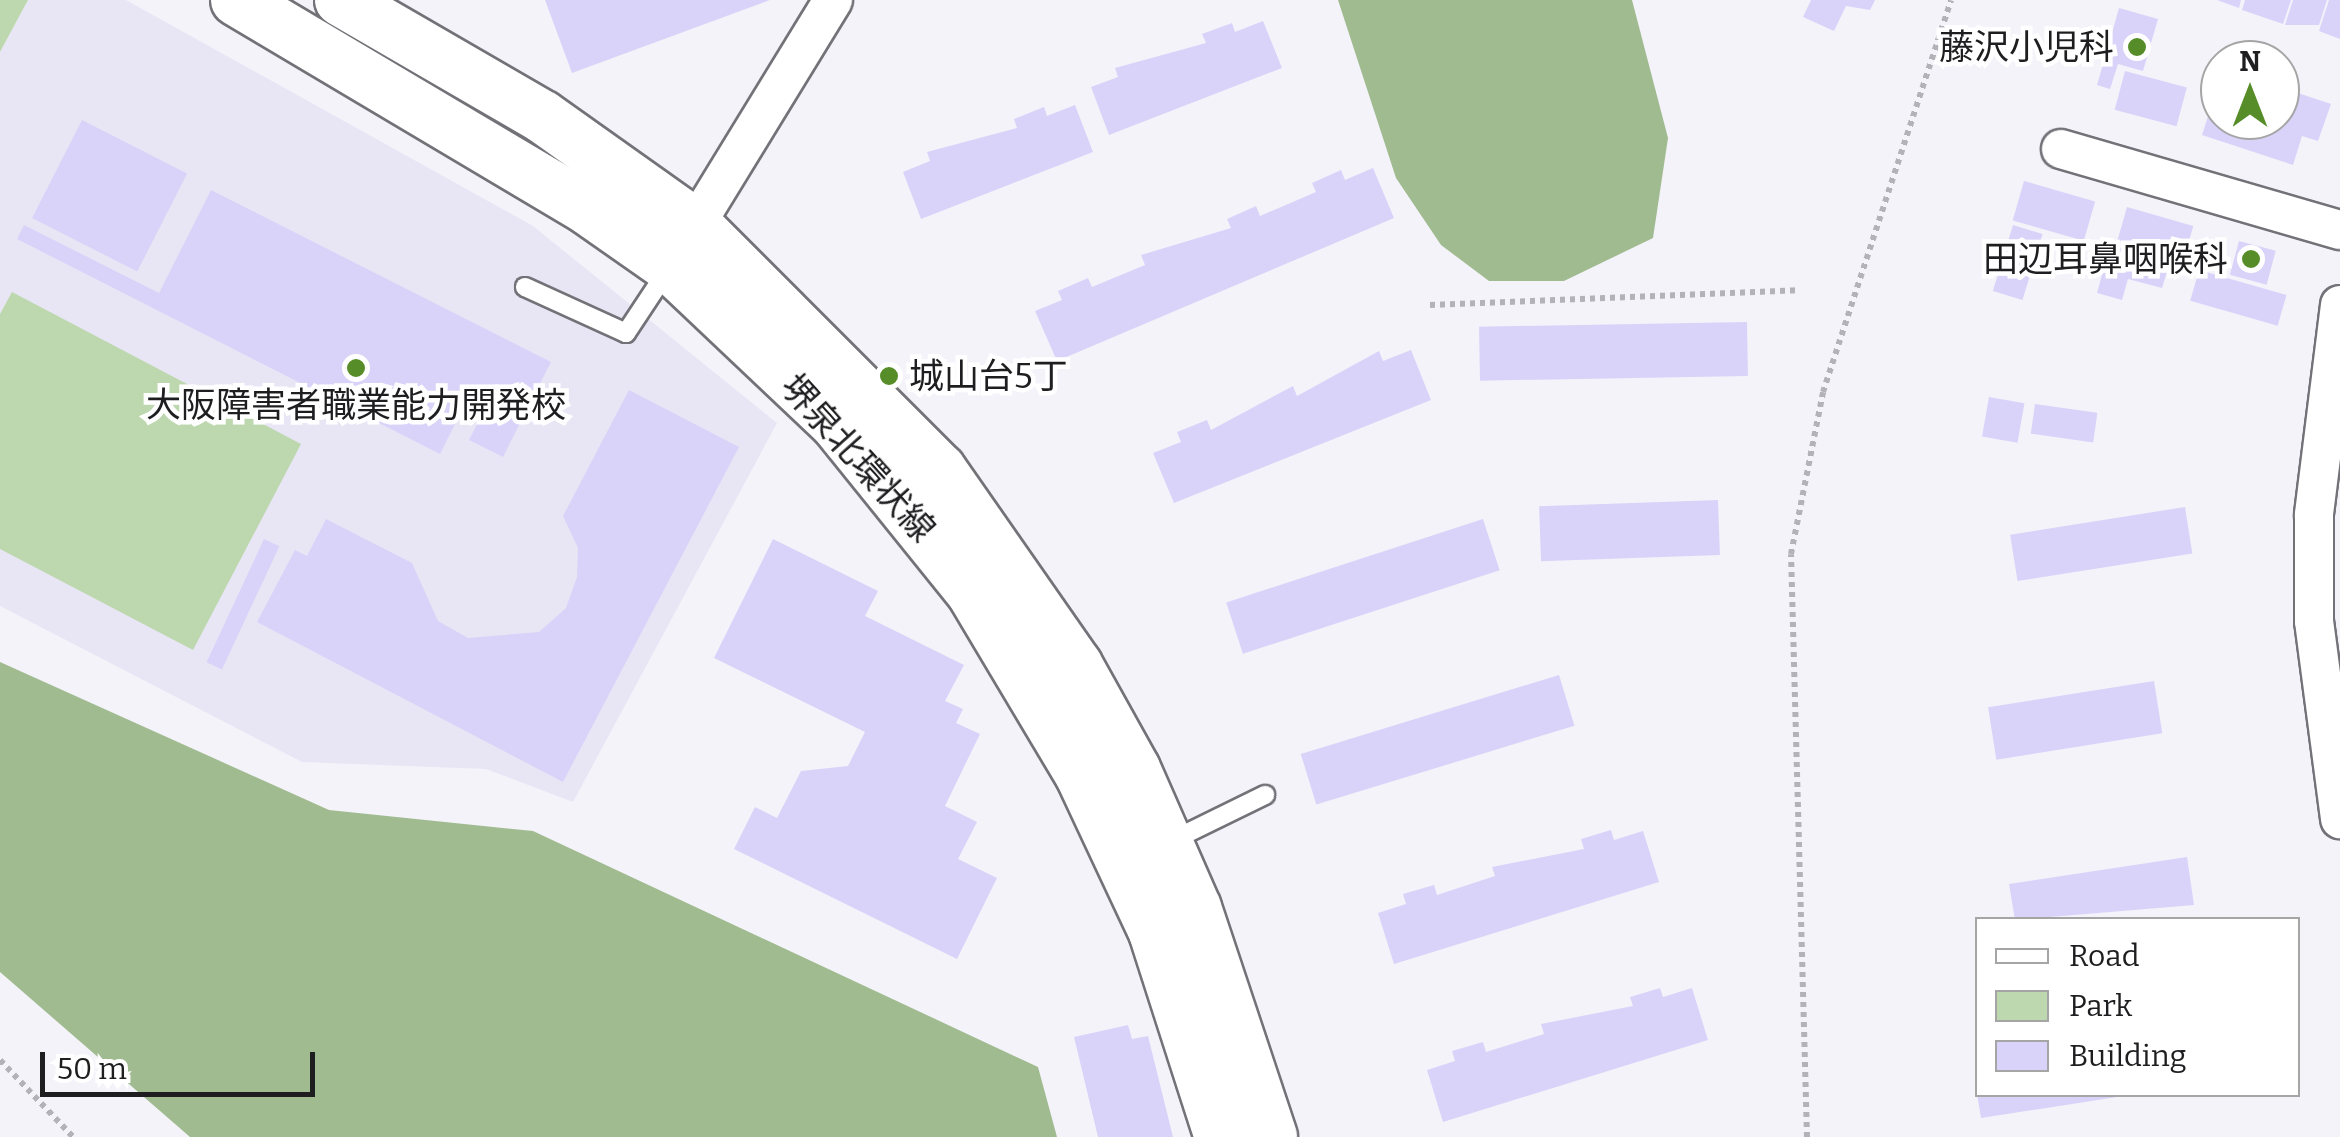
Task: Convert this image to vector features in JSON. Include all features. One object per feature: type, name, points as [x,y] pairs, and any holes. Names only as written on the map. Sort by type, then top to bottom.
[{"type":"main road","name":"堺泉北環状線","points":[[237,0],[682,246],[883,478],[1032,686],[1155,932],[1220,1137]]},
{"type":"main road","name":"堺泉北環状線","points":[[341,0],[543,117],[682,246],[940,470],[1076,665],[1168,843],[1271,1137]]},
{"type":"street","points":[[682,246],[833,0]]},
{"type":"street","points":[[2062,149],[2340,230]]},
{"type":"street","points":[[2340,305],[2314,620],[2340,819]]},
{"type":"lane","points":[[525,287],[626,333],[682,246]]},
{"type":"lane","points":[[1168,843],[1265,795]]},
{"type":"path","points":[[1806,1137],[1791,554],[1823,392],[1951,0]]},
{"type":"path","points":[[1430,305],[1798,290]]},
{"type":"path","points":[[0,1060],[73,1137]]},
{"type":"shaded area","name":"大阪障害者職業能力開発校","points":[[28,0],[126,0],[533,226],[777,423],[573,802],[486,769],[302,762],[0,606],[0,52]]},
{"type":"green space","points":[[0,0],[28,0],[0,52]]},
{"type":"green space","points":[[1338,0],[1632,0],[1668,138],[1653,238],[1564,281],[1489,281],[1441,245],[1396,178]]},
{"type":"green space","points":[[12,292],[301,444],[193,650],[0,549],[0,314]]},
{"type":"green space","points":[[0,662],[329,810],[533,831],[1038,1067],[1057,1137],[190,1137],[0,972]]},
{"type":"building","points":[[545,0],[770,0],[572,73]]},
{"type":"building","points":[[1811,0],[1875,0],[1870,10],[1846,6],[1834,31],[1803,17]]},
{"type":"building","points":[[2217,0],[2241,0],[2239,8]]},
{"type":"building","points":[[2245,0],[2291,0],[2283,24],[2242,10]]},
{"type":"building","points":[[2293,0],[2327,0],[2319,25],[2285,25]]},
{"type":"building","points":[[2329,0],[2340,0],[2340,39],[2319,31]]},
{"type":"building","points":[[2119,8],[2158,19],[2143,71],[2118,64],[2110,89],[2097,85]]},
{"type":"building","points":[[1263,21],[1282,68],[1109,135],[1091,87],[1118,77],[1115,68],[1206,43],[1202,34],[1232,23],[1235,32]]},
{"type":"building","points":[[2125,71],[2187,88],[2176,126],[2115,110]]},
{"type":"building","points":[[2300,94],[2331,104],[2318,141],[2302,136],[2293,165],[2217,140],[2300,140]]},
{"type":"building","points":[[1075,105],[1093,152],[921,219],[903,172],[930,161],[927,152],[1017,128],[1014,119],[1044,107],[1047,116]]},
{"type":"building","points":[[82,120],[187,174],[137,272],[32,218]]},
{"type":"building","points":[[1373,168],[1394,218],[1057,361],[1035,311],[1062,300],[1058,291],[1088,278],[1092,287],[1145,265],[1141,255],[1231,228],[1227,219],[1256,206],[1260,216],[1316,192],[1312,183],[1341,170],[1345,180]]},
{"type":"building","points":[[2024,181],[2095,201],[2084,241],[2013,220]]},
{"type":"building","points":[[211,190],[551,362],[503,457],[469,440],[492,395],[474,386],[440,454],[17,239],[24,225],[159,293]]},
{"type":"building","points":[[2127,207],[2193,226],[2184,260],[2117,241]]},
{"type":"building","points":[[2013,225],[2043,234],[2022,300],[1993,291]]},
{"type":"building","points":[[2239,241],[2276,251],[2267,285],[2230,275]]},
{"type":"building","points":[[2110,245],[2170,262],[2162,288],[2128,279],[2122,300],[2097,293]]},
{"type":"building","points":[[2199,270],[2286,295],[2278,326],[2190,301]]},
{"type":"building","points":[[1747,322],[1748,376],[1480,381],[1479,327]]},
{"type":"building","points":[[1411,350],[1431,400],[1174,503],[1153,453],[1181,442],[1177,432],[1207,420],[1211,430],[1293,386],[1297,396],[1379,351],[1383,361]]},
{"type":"building","points":[[629,390],[739,447],[563,782],[257,622],[295,550],[307,556],[326,519],[412,563],[438,621],[468,638],[539,632],[566,608],[577,577],[578,548],[563,516]]},
{"type":"building","points":[[1989,397],[2024,403],[2018,443],[1982,436]]},
{"type":"building","points":[[2035,404],[2097,413],[2093,442],[2031,434]]},
{"type":"building","points":[[1718,500],[1720,555],[1541,561],[1539,506]]},
{"type":"building","points":[[2185,507],[2192,553],[2018,581],[2010,535]]},
{"type":"building","points":[[1483,519],[1500,570],[1243,654],[1226,602]]},
{"type":"building","points":[[264,539],[279,546],[222,669],[207,662]]},
{"type":"building","points":[[773,539],[878,591],[865,616],[964,665],[945,701],[963,709],[956,723],[980,734],[945,806],[977,822],[958,859],[997,878],[957,959],[734,849],[755,807],[777,818],[801,771],[848,766],[865,732],[714,658]]},
{"type":"building","points":[[1559,675],[1574,726],[1316,805],[1301,754]]},
{"type":"building","points":[[2154,681],[2162,733],[1996,760],[1988,707]]},
{"type":"building","points":[[1611,830],[1614,840],[1643,831],[1659,882],[1394,964],[1378,913],[1406,904],[1403,894],[1434,885],[1437,895],[1495,876],[1492,867],[1584,849],[1581,839]]},
{"type":"building","points":[[2187,857],[2194,905],[2014,917],[2009,884]]},
{"type":"building","points":[[1660,988],[1663,997],[1692,988],[1708,1040],[1443,1122],[1427,1070],[1455,1061],[1452,1051],[1483,1042],[1486,1052],[1544,1034],[1541,1024],[1633,1006],[1630,997]]},
{"type":"building","points":[[1128,1025],[1132,1039],[1148,1036],[1173,1137],[1098,1137],[1074,1037]]},
{"type":"building","points":[[1978,1097],[2117,1097],[1981,1118]]},
{"type":"place","name":"藤沢小児科","points":[[2137,47]]},
{"type":"place","name":"田辺耳鼻咽喉科","points":[[2251,259]]},
{"type":"place","name":"大阪障害者職業能力開発校","points":[[356,368]]},
{"type":"place","name":"城山台5丁","points":[[889,376]]}]
